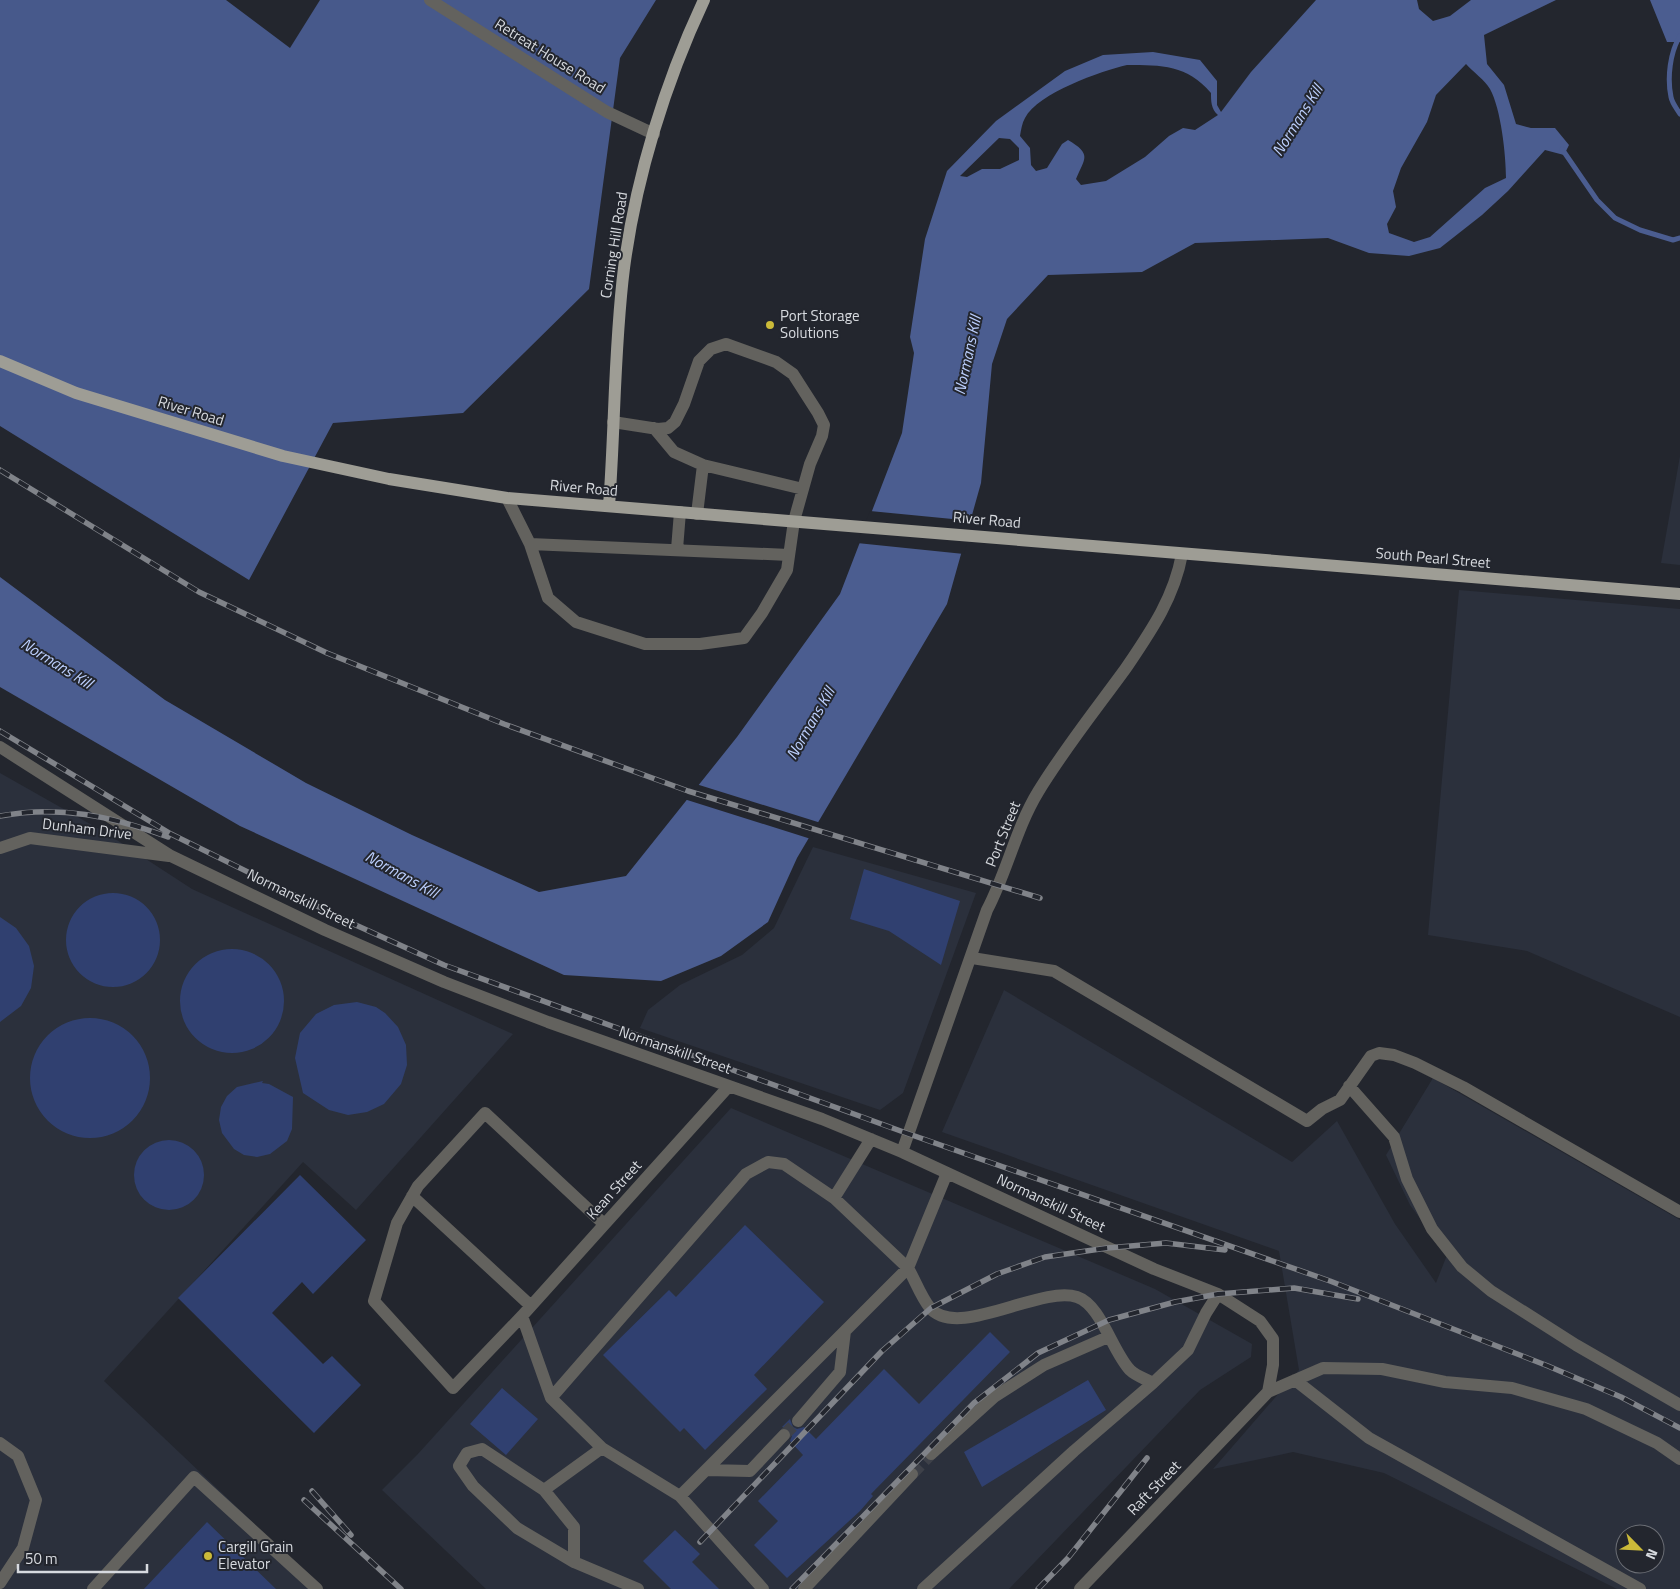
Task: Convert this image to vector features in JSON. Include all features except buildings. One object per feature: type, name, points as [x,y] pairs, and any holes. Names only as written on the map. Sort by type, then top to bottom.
[{"type":"main road","name":"Corning Hill Road","points":[[609,506],[624,268],[640,187],[654,134],[671,80],[704,0]]},
{"type":"main road","name":"River Road","points":[[0,361],[76,393],[283,456],[389,479],[507,498],[1182,554]]},
{"type":"main road","name":"South Pearl Street","points":[[1182,554],[1680,594]]},
{"type":"street","name":"Retreat House Road","points":[[430,0],[607,112],[654,134]]},
{"type":"street","points":[[507,498],[530,544],[548,598],[576,622],[645,644],[700,644],[744,638],[762,613],[787,570],[794,521],[824,425],[793,374],[776,362],[726,344],[711,349],[698,361],[684,404],[675,422],[668,428],[654,428],[613,422]]},
{"type":"street","points":[[654,428],[674,452],[703,466],[803,489]]},
{"type":"street","points":[[698,514],[703,466]]},
{"type":"street","points":[[677,549],[680,512]]},
{"type":"street","points":[[530,544],[789,555]]},
{"type":"street","name":"Port Street","points":[[902,1152],[972,958],[987,910],[1000,886],[1011,852],[1038,792],[1155,626],[1174,590],[1182,554]]},
{"type":"street","name":"Normanskill Street","points":[[0,747],[171,856],[324,930],[444,982],[548,1022],[822,1119],[902,1152],[1154,1270],[1218,1294],[1260,1321],[1273,1339],[1273,1365],[1268,1392],[1254,1410]]},
{"type":"street","name":"Dunham Drive","points":[[0,848],[30,838],[171,856]]},
{"type":"street","points":[[972,958],[1054,971],[1307,1121],[1322,1109],[1340,1100],[1371,1056],[1379,1053],[1394,1055],[1464,1088],[1680,1212]]},
{"type":"street","name":"Kean Street","points":[[412,1196],[398,1222],[374,1301],[453,1388],[526,1311],[730,1086]]},
{"type":"street","points":[[1349,1086],[1394,1138],[1407,1179],[1432,1229],[1462,1267],[1491,1291],[1576,1345],[1680,1405]]},
{"type":"street","points":[[604,1224],[485,1113],[418,1186],[412,1196],[526,1311],[551,1398],[602,1448],[680,1496],[763,1589]]},
{"type":"street","points":[[834,1198],[871,1139]]},
{"type":"street","points":[[551,1398],[746,1174],[768,1162],[784,1164],[834,1198],[908,1268],[931,1308],[945,1318],[976,1316],[1054,1296],[1076,1297],[1090,1304],[1108,1337],[1131,1371],[1153,1383]]},
{"type":"street","points":[[680,1496],[908,1268],[946,1173]]},
{"type":"street","points":[[923,1589],[1188,1350],[1206,1312],[1218,1294]]},
{"type":"street","points":[[798,1421],[840,1372],[845,1331]]},
{"type":"street","points":[[931,1454],[994,1397],[1044,1364],[1108,1337]]},
{"type":"street","points":[[1268,1392],[1323,1368],[1382,1369],[1445,1382],[1512,1388],[1586,1409],[1656,1443],[1680,1459]]},
{"type":"street","points":[[1295,1380],[1369,1438],[1640,1589]]},
{"type":"street","name":"Raft Street","points":[[1080,1589],[1254,1410]]},
{"type":"street","points":[[706,1470],[750,1471],[784,1435]]},
{"type":"street","points":[[0,1443],[18,1456],[36,1500],[23,1548],[0,1582]]},
{"type":"street","points":[[544,1490],[602,1448]]},
{"type":"street","points":[[574,1562],[574,1527],[544,1490],[482,1449],[467,1454],[459,1466],[473,1486],[517,1528],[574,1562],[638,1589]]},
{"type":"street","points":[[804,1589],[912,1474]]},
{"type":"street","points":[[92,1589],[194,1477],[317,1589]]},
{"type":"shaded area","points":[[0,0],[226,0],[290,48],[320,0],[656,0],[620,58],[589,289],[463,413],[333,423],[249,580],[0,426]]},
{"type":"shaded area","points":[[1680,456],[1680,565],[1661,563]]},
{"type":"shaded area","points":[[1459,590],[1680,609],[1680,1017],[1527,951],[1428,935]]},
{"type":"shaded area","points":[[0,773],[106,833],[192,889],[513,1034],[356,1210],[303,1162],[104,1381],[323,1589],[0,1589]]},
{"type":"shaded area","points":[[813,847],[976,893],[903,1093],[880,1110],[640,1028],[648,1010],[680,985],[742,955],[774,928]]},
{"type":"shaded area","points":[[1004,990],[1292,1162],[1337,1121],[1395,1224],[1436,1283],[1447,1255],[1410,1205],[1386,1155],[1433,1078],[1680,1220],[1680,1589],[1617,1589],[1384,1473],[1293,1452],[1213,1469],[1299,1370],[1279,1251],[942,1132]]},
{"type":"shaded area","points":[[731,1108],[1155,1289],[1252,1344],[1251,1357],[1200,1390],[1009,1589],[486,1589],[382,1490],[417,1455]]},
{"type":"water","name":"Normans Kill","points":[[1316,0],[1417,0],[1419,9],[1433,21],[1450,16],[1471,0],[1556,0],[1484,35],[1487,64],[1504,85],[1516,124],[1531,128],[1555,128],[1569,145],[1564,155],[1545,150],[1508,191],[1482,215],[1440,248],[1409,256],[1369,253],[1328,238],[1195,243],[1142,272],[1048,275],[1007,319],[992,364],[981,483],[947,604],[797,858],[768,922],[721,956],[661,981],[564,975],[240,826],[0,687],[0,577],[165,700],[306,783],[412,835],[539,892],[626,876],[737,737],[840,594],[902,433],[914,353],[910,337],[925,239],[947,171],[996,121],[1065,71],[1103,55],[1153,52],[1200,60],[1217,81],[1217,105],[1221,112],[1251,72]],"holes":[[[1466,64],[1485,82],[1494,98],[1500,120],[1506,178],[1485,188],[1430,237],[1414,242],[1389,233],[1387,224],[1396,207],[1393,191],[1401,168],[1427,122],[1436,95]],[[1127,65],[1163,66],[1173,68],[1193,77],[1211,93],[1211,102],[1218,115],[1195,130],[1183,128],[1169,136],[1145,157],[1106,181],[1081,185],[1076,179],[1084,161],[1083,153],[1081,149],[1068,140],[1062,144],[1047,168],[1036,171],[1031,165],[1030,148],[1020,136],[1024,120],[1032,109],[1043,100],[1071,84]],[[999,138],[1010,139],[1019,148],[1019,160],[1000,169],[982,169],[967,177],[960,176]]]},
{"type":"water","points":[[1650,0],[1680,0],[1680,42],[1667,42]]},
{"type":"pier","points":[[870,511],[973,521],[964,554],[857,543]]},
{"type":"pier","points":[[696,784],[821,823],[811,839],[684,799]]},
{"type":"waterway","points":[[1680,36],[1670,65],[1669,82],[1673,104],[1680,114]]},
{"type":"waterway","points":[[1562,149],[1597,200],[1615,218],[1640,230],[1673,240],[1680,238]]},
{"type":"tunnel","points":[[784,1435],[798,1421]]},
{"type":"tunnel","points":[[912,1474],[931,1454]]},
{"type":"railway","points":[[0,470],[199,592],[327,653],[504,724],[688,791],[1040,898]]},
{"type":"railway","points":[[0,731],[171,834],[349,922],[444,965],[909,1134],[1330,1281],[1548,1366],[1621,1397],[1680,1428]]},
{"type":"railway","points":[[0,816],[44,812],[85,814],[126,823],[168,837]]},
{"type":"railway","points":[[700,1542],[882,1351],[931,1308],[997,1274],[1045,1257],[1107,1248],[1166,1243],[1225,1250]]},
{"type":"railway","points":[[792,1589],[974,1403],[1038,1353],[1109,1320],[1175,1302],[1218,1294],[1294,1288],[1358,1299]]},
{"type":"railway","points":[[1038,1589],[1068,1558],[1147,1458]]},
{"type":"railway","points":[[312,1491],[351,1535]]},
{"type":"railway","points":[[304,1500],[401,1589]]},
{"type":"place","name":"Port Storage Solutions","points":[[770,325]]},
{"type":"place","name":"Cargill Grain Elevator","points":[[208,1556]]}]
